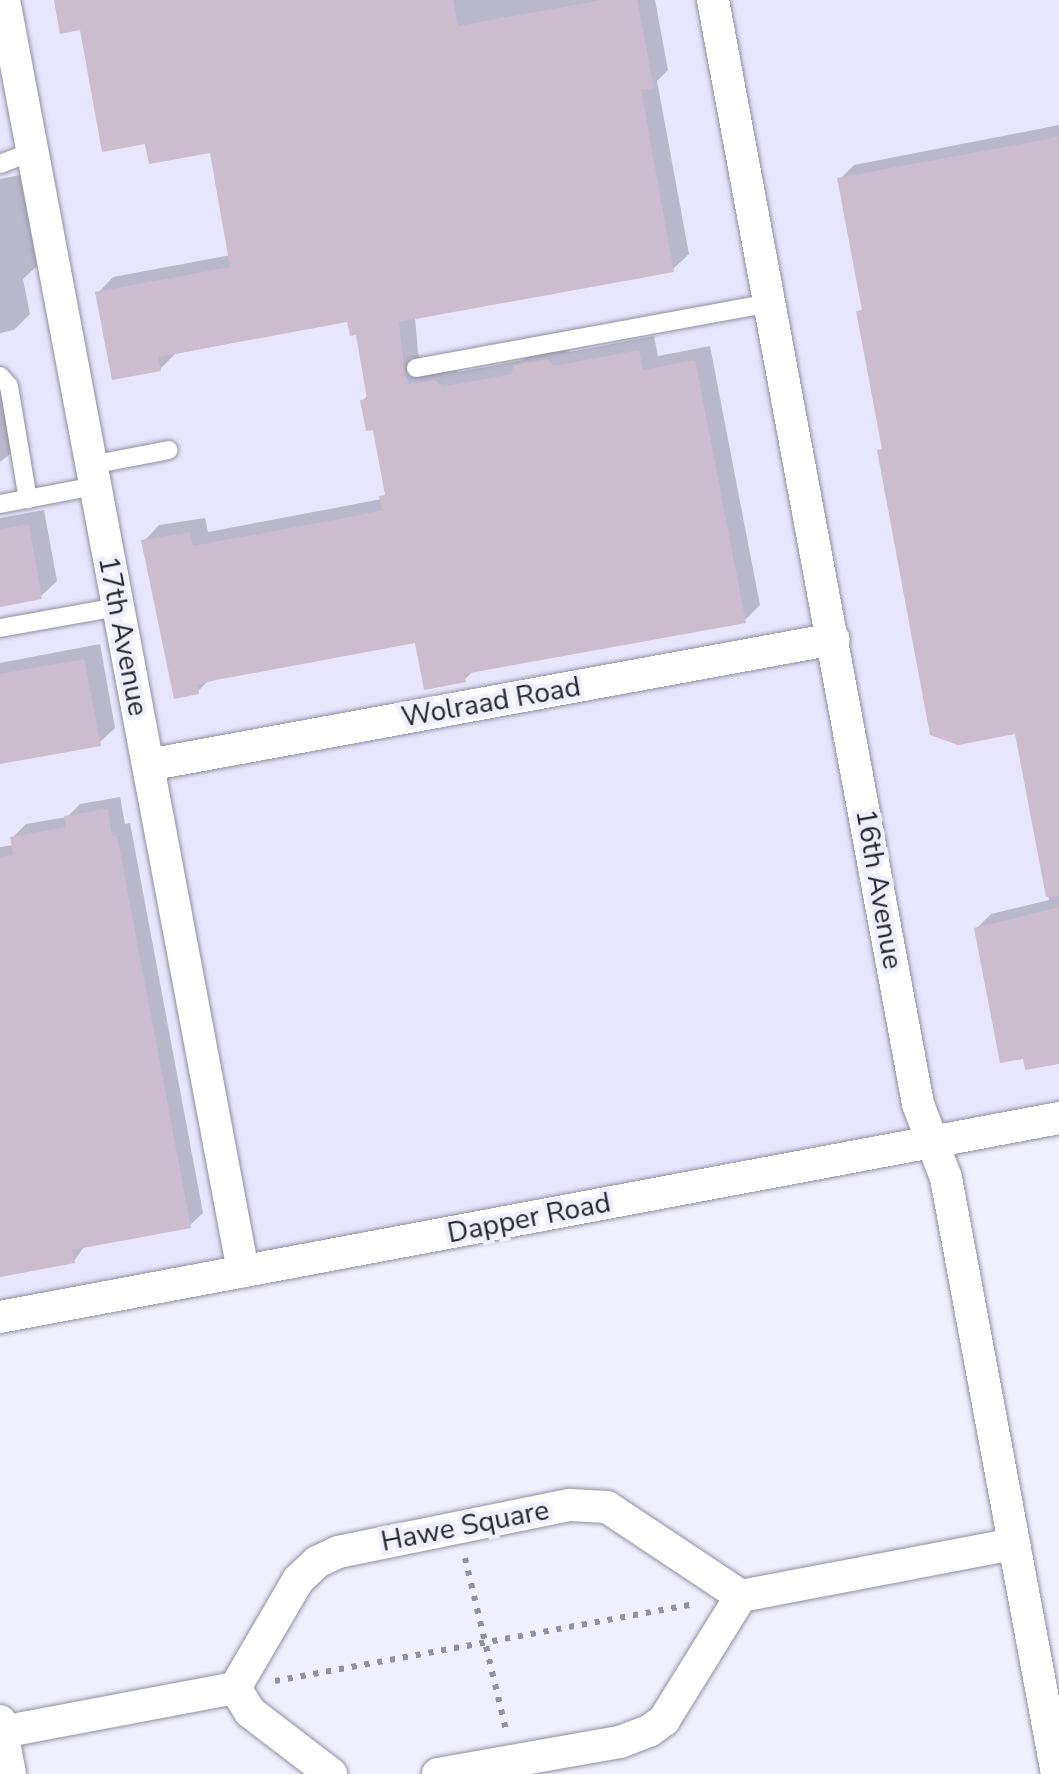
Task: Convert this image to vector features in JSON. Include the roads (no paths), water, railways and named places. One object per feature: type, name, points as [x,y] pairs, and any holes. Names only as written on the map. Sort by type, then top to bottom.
[{"type":"street","name":"17th Avenue","points":[[4,0],[243,1272]]},
{"type":"street","name":"16th Avenue","points":[[713,0],[918,1104],[946,1178],[1057,1774]]},
{"type":"street","name":"Wolraad Road","points":[[148,765],[834,639]]},
{"type":"street","name":"Dapper Road","points":[[0,1318],[1059,1118]]},
{"type":"street","name":"Hawe Square","points":[[235,1688],[298,1580],[316,1562],[338,1552],[570,1505],[607,1507],[741,1596]]},
{"type":"street","points":[[438,1774],[620,1742],[649,1732],[664,1720],[741,1596],[1014,1544]]},
{"type":"street","points":[[10,1774],[1,1726],[235,1688],[250,1712],[331,1774]]},
{"type":"lane","points":[[0,164],[32,152]]},
{"type":"lane","points":[[416,368],[770,303]]},
{"type":"lane","points":[[0,376],[9,386],[28,499]]},
{"type":"lane","points":[[0,504],[28,499],[169,450]]},
{"type":"lane","points":[[0,628],[118,606]]}]
